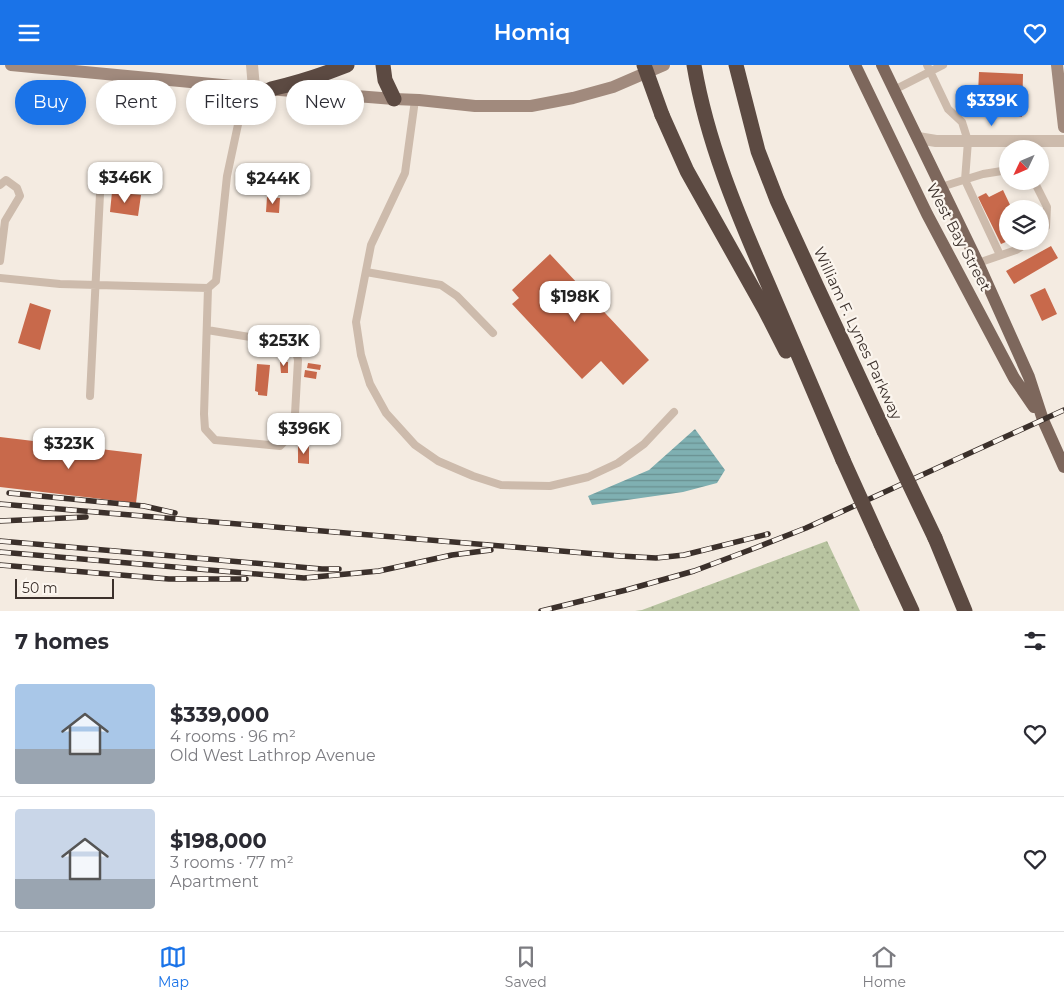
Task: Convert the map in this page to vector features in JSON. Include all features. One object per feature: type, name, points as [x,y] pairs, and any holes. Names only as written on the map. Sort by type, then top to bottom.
[{"type":"highway","points":[[276,88],[316,77],[347,65]]},
{"type":"highway","points":[[383,65],[385,80],[394,99]]},
{"type":"highway","points":[[644,65],[662,115],[687,171],[765,310],[843,460]]},
{"type":"highway","points":[[694,65],[699,95],[714,149],[736,209],[843,460],[912,611]]},
{"type":"highway","name":"William F. Lynes Parkway","points":[[736,65],[758,151],[777,200],[816,287],[935,538],[965,611]]},
{"type":"main road","name":"West Bay Street","points":[[855,65],[927,214],[1014,378],[1043,420]]},
{"type":"main road","name":"West Bay Street","points":[[882,65],[978,263],[1029,377],[1043,420],[1064,467]]},
{"type":"street","points":[[10,65],[109,69],[195,80]]},
{"type":"street","points":[[251,80],[252,65]]},
{"type":"street","points":[[276,89],[475,106],[531,106],[573,99],[613,87],[664,65]]},
{"type":"street","points":[[1057,65],[1064,127]]},
{"type":"street","points":[[918,138],[936,141],[1064,141]]},
{"type":"lane","points":[[894,90],[929,68],[943,65]]},
{"type":"lane","points":[[929,68],[948,109],[962,122],[968,141],[965,180],[1000,255]]},
{"type":"lane","points":[[415,100],[405,173],[372,245],[356,322],[360,355],[370,384],[386,413],[415,445],[438,461],[473,476],[501,485],[550,486],[588,477],[618,463],[644,444],[674,412]]},
{"type":"lane","points":[[0,278],[96,286],[208,288],[216,281],[227,176],[240,125]]},
{"type":"lane","points":[[941,187],[983,174],[999,172]]},
{"type":"lane","points":[[0,185],[6,181],[17,188],[20,196],[3,219],[0,261]]},
{"type":"lane","points":[[90,396],[100,193]]},
{"type":"lane","points":[[978,263],[1016,250]]},
{"type":"lane","points":[[366,272],[441,285],[457,296],[493,333]]},
{"type":"lane","points":[[207,330],[280,342],[290,346],[297,353],[295,414],[291,435],[280,446],[215,439],[205,429],[207,330],[208,288]]},
{"type":"green space","points":[[827,541],[860,611],[635,611],[642,610]]},
{"type":"water","points":[[695,429],[725,470],[717,483],[683,492],[592,505],[588,496],[649,470]]},
{"type":"building","points":[[979,72],[1023,74],[1022,117],[977,115]]},
{"type":"building","points":[[1003,190],[1008,200],[999,200],[999,240],[978,197],[986,193],[989,197]]},
{"type":"building","points":[[112,192],[141,195],[138,216],[110,212]]},
{"type":"building","points":[[267,197],[280,198],[279,213],[266,212]]},
{"type":"building","points":[[1051,246],[1058,258],[1014,284],[1006,271],[1044,250],[1049,250]]},
{"type":"building","points":[[550,254],[649,360],[623,385],[601,361],[582,379],[512,304],[519,298],[512,290]]},
{"type":"building","points":[[1045,288],[1057,314],[1042,321],[1030,295]]},
{"type":"building","points":[[30,303],[51,310],[40,350],[18,343]]},
{"type":"building","points":[[280,362],[288,362],[288,373],[281,373]]},
{"type":"building","points":[[308,363],[321,365],[320,370],[307,368]]},
{"type":"building","points":[[257,364],[270,365],[267,396],[258,395],[258,392],[255,391]]},
{"type":"building","points":[[305,370],[317,372],[316,379],[304,377]]},
{"type":"building","points":[[0,437],[142,454],[136,503],[0,487]]},
{"type":"building","points":[[298,446],[309,446],[309,464],[298,463]]},
{"type":"railway","points":[[541,611],[694,571],[755,548],[806,528],[1064,410]]},
{"type":"railway","points":[[9,493],[144,506],[175,513]]},
{"type":"railway","points":[[0,504],[656,558],[684,555],[768,534]]},
{"type":"railway","points":[[0,521],[86,517]]},
{"type":"railway","points":[[0,541],[339,569]]},
{"type":"railway","points":[[0,552],[304,578],[379,571],[452,555],[491,550]]},
{"type":"railway","points":[[0,565],[169,579],[246,579]]}]
